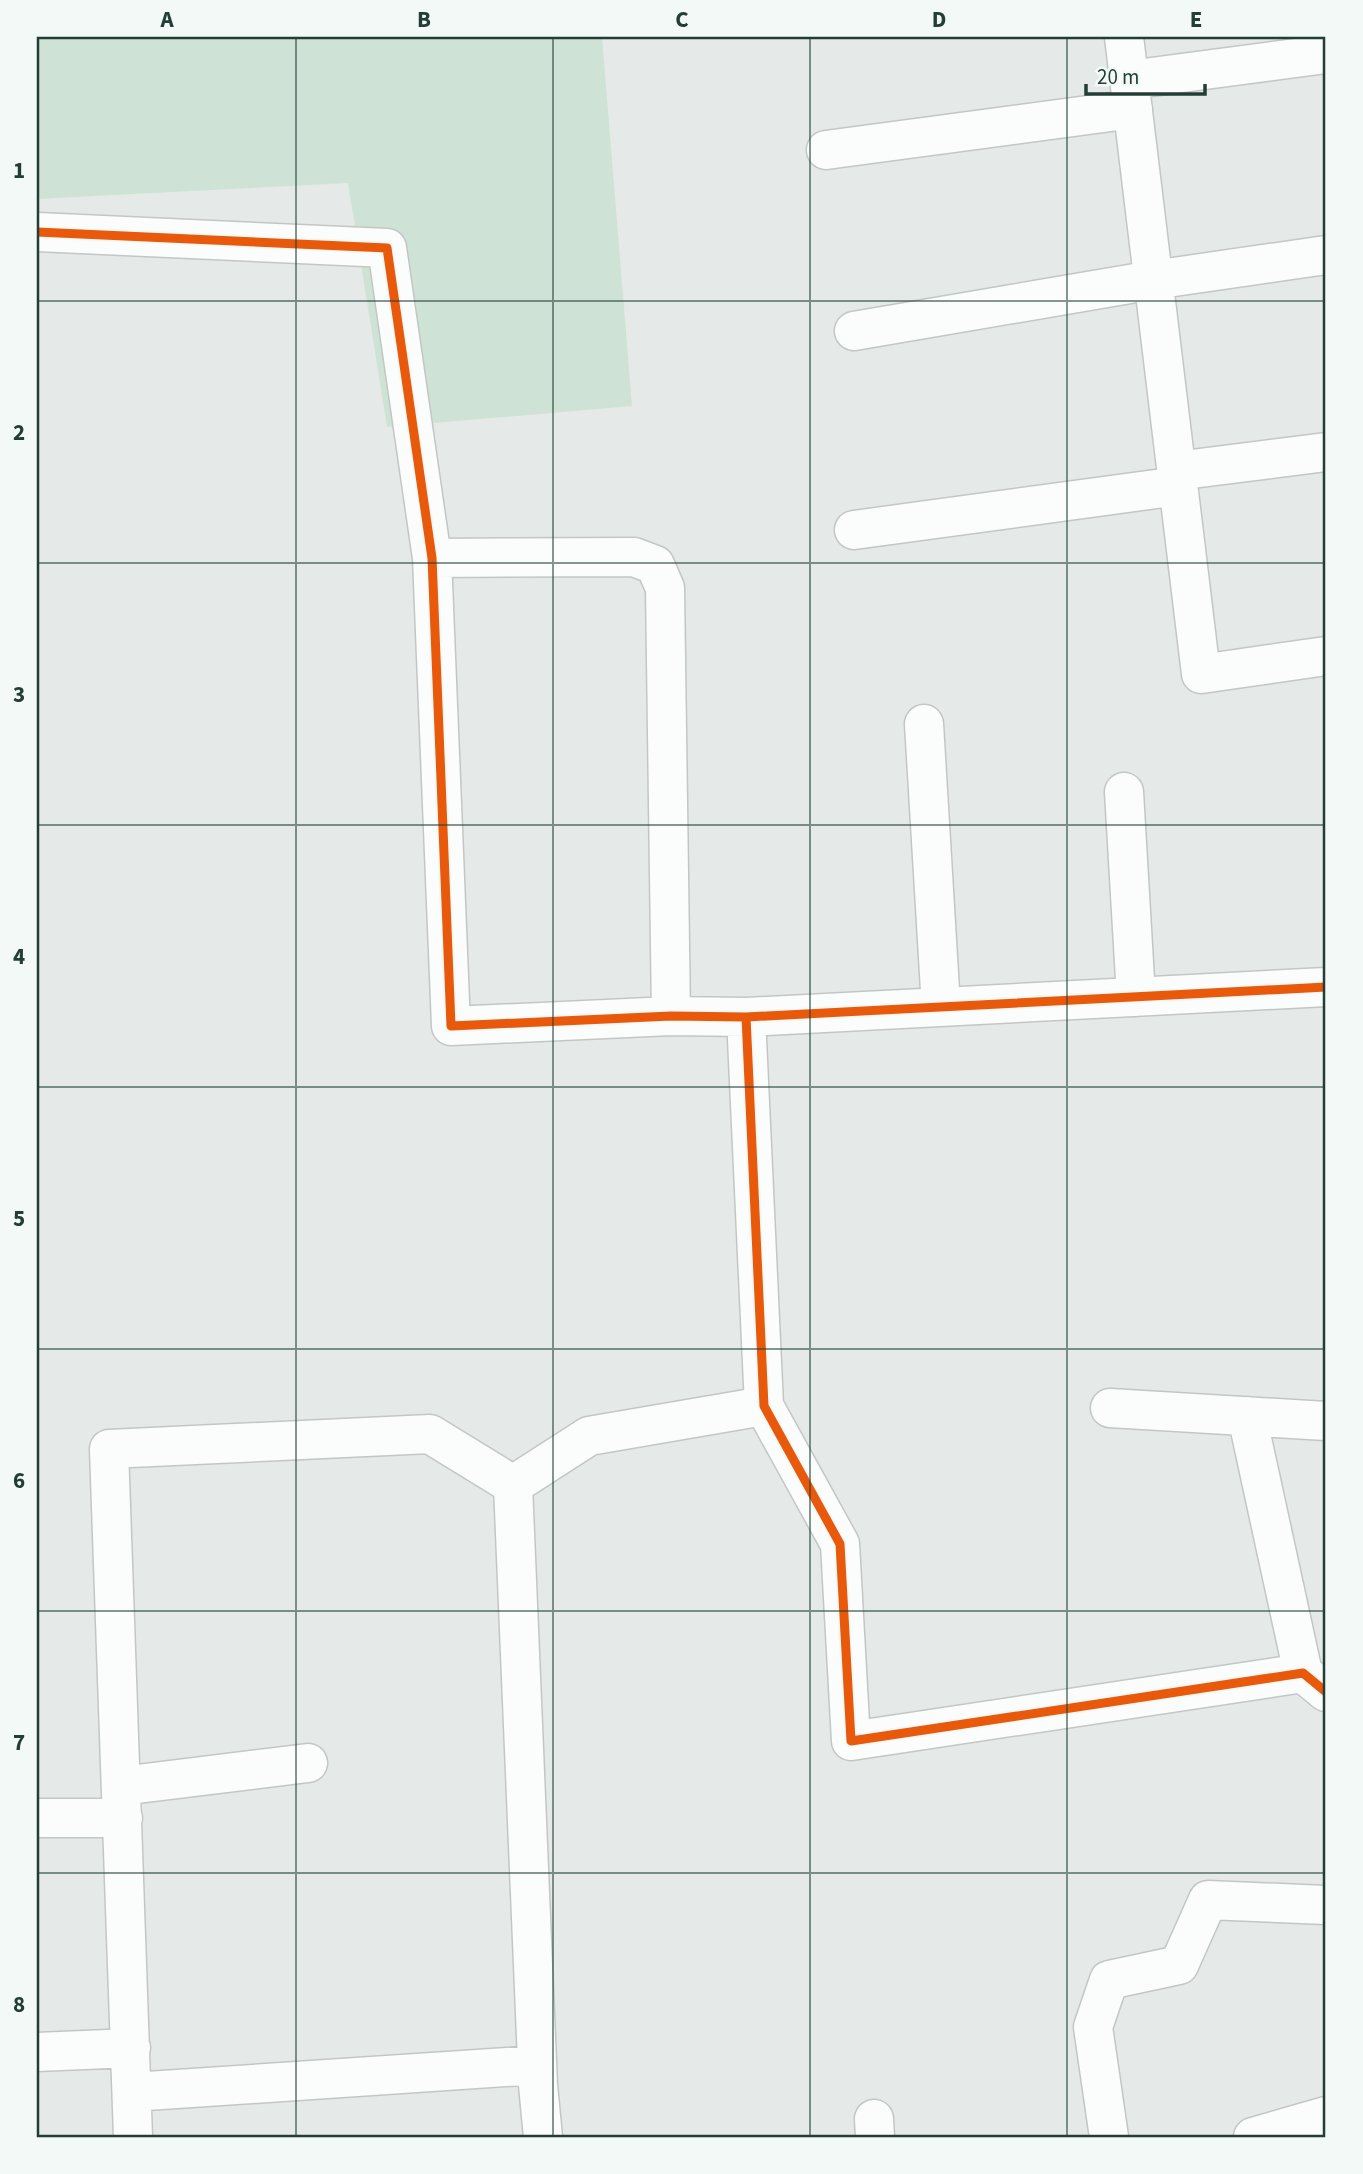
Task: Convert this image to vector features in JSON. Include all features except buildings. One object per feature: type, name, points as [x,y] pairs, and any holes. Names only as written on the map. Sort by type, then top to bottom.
[{"type":"street","points":[[1124,37],[1201,674],[1326,656]]},
{"type":"street","points":[[826,150],[1131,95],[1326,54]]},
{"type":"street","points":[[37,232],[387,248],[432,558],[451,1026],[671,1016],[746,1017],[1326,987]]},
{"type":"street","points":[[854,331],[1153,280],[1326,255]]},
{"type":"street","points":[[854,530],[1177,479],[1326,452]]},
{"type":"street","points":[[432,558],[634,557],[655,565],[665,588],[671,1016]]},
{"type":"street","points":[[924,724],[941,1007]]},
{"type":"street","points":[[1124,792],[1136,998]]},
{"type":"street","points":[[746,1017],[764,1406],[840,1544],[851,1741],[1315,1682],[1247,1416]]},
{"type":"street","points":[[513,1485],[589,1436],[764,1406]]},
{"type":"street","points":[[1110,1408],[1326,1421]]},
{"type":"street","points":[[134,2137],[109,1449],[430,1434],[513,1485]]},
{"type":"street","points":[[513,1485],[537,2065],[543,2137]]},
{"type":"street","points":[[37,1818],[308,1763]]},
{"type":"street","points":[[1109,2137],[1093,2027],[1109,1980],[1179,1965],[1208,1900],[1326,1905]]},
{"type":"street","points":[[37,2052],[131,2048]]},
{"type":"street","points":[[132,2092],[537,2065]]},
{"type":"street","points":[[1253,2137],[1326,2116]]},
{"type":"green space","points":[[37,37],[602,37],[632,406],[387,427],[348,183],[37,199]]},
{"type":"cycle path","points":[[37,232],[387,248],[432,558],[451,1026],[671,1016],[746,1017],[1326,987]]},
{"type":"cycle path","points":[[746,1017],[764,1406],[840,1544],[851,1741],[1303,1673],[1326,1692]]}]
